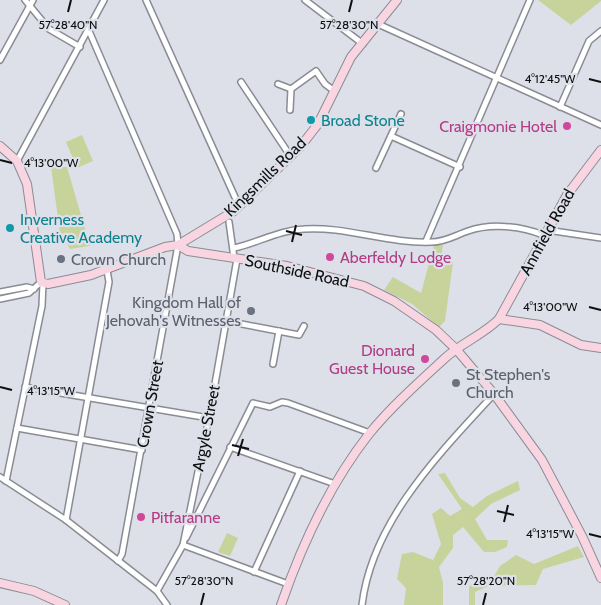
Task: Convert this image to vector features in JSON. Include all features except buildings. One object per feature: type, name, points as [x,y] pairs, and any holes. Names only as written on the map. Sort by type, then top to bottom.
[{"type":"street","points":[[24,0],[49,29],[80,47]]},
{"type":"street","points":[[0,60],[33,0]]},
{"type":"street","points":[[16,161],[89,31],[104,0]]},
{"type":"street","points":[[146,0],[239,206]]},
{"type":"street","points":[[305,0],[363,44]]},
{"type":"street","name":"Kingsmills Road","points":[[42,282],[77,278],[106,270],[164,247],[178,245],[226,217],[290,157],[318,124],[351,57],[397,0]]},
{"type":"street","points":[[426,241],[460,167],[530,0]]},
{"type":"street","points":[[378,24],[601,124]]},
{"type":"street","points":[[89,31],[172,221],[177,234],[178,245]]},
{"type":"street","points":[[560,106],[589,41],[601,31]]},
{"type":"street","points":[[290,89],[316,70],[325,84],[334,90]]},
{"type":"street","points":[[241,82],[290,157]]},
{"type":"street","points":[[278,84],[290,89]]},
{"type":"street","points":[[290,89],[290,110]]},
{"type":"street","points":[[376,168],[401,114]]},
{"type":"street","points":[[390,136],[460,167]]},
{"type":"street","points":[[0,146],[16,161],[27,184],[42,282],[42,306],[6,482]]},
{"type":"street","name":"Annfield Road","points":[[499,319],[544,233],[567,194],[601,150]]},
{"type":"street","name":"Argyle Street","points":[[157,590],[183,545],[209,418],[236,258],[229,222]]},
{"type":"street","points":[[234,248],[281,233],[304,229],[341,232],[390,241],[426,241],[429,243],[445,240],[470,230],[486,228],[531,230],[544,233],[601,238]]},
{"type":"street","name":"Southside Road","points":[[178,245],[188,251],[304,270],[364,286],[394,301],[420,318],[456,349],[494,394],[542,460],[582,536],[601,578]]},
{"type":"street","name":"Crown Street","points":[[118,561],[122,554],[142,450],[178,245]]},
{"type":"street","points":[[66,520],[109,282],[106,270]]},
{"type":"street","points":[[0,299],[18,296],[34,290],[42,282]]},
{"type":"street","points":[[0,292],[22,288],[34,290]]},
{"type":"street","points":[[281,605],[301,550],[335,484],[370,433],[456,349],[489,329],[499,319],[540,325],[582,345],[600,350]]},
{"type":"street","points":[[226,321],[299,335],[304,326]]},
{"type":"street","points":[[273,364],[279,331]]},
{"type":"street","points":[[25,387],[209,418]]},
{"type":"street","points":[[362,605],[370,571],[390,524],[406,498],[452,440],[494,394]]},
{"type":"street","points":[[288,584],[183,545],[250,406],[253,403],[270,407],[282,402],[288,403],[370,433]]},
{"type":"street","points":[[17,428],[142,450]]},
{"type":"street","points":[[230,447],[335,484]]},
{"type":"street","points":[[254,572],[300,471]]},
{"type":"street","points":[[0,477],[66,520],[157,590],[167,605]]},
{"type":"street","points":[[0,583],[34,591],[65,605]]},
{"type":"green space","points":[[538,0],[601,0],[601,1],[571,25]]},
{"type":"green space","points":[[82,135],[93,161],[77,168],[66,142]]},
{"type":"green space","points":[[51,167],[67,167],[90,246],[70,249],[60,233]]},
{"type":"green space","points":[[434,245],[443,245],[441,257],[453,262],[445,321],[439,327],[412,304],[384,290],[393,277],[421,293]]},
{"type":"green space","points":[[445,473],[460,498],[473,507],[487,496],[518,481],[520,490],[491,504],[475,519],[487,540],[508,540],[507,547],[495,552],[484,552],[463,527],[453,535],[453,548],[439,567],[443,583],[443,605],[404,605],[406,588],[397,579],[402,554],[413,552],[433,560],[441,544],[432,514],[441,508],[450,516],[462,509],[438,474]]},
{"type":"green space","points":[[227,533],[238,538],[230,556],[218,552]]},
{"type":"green space","points":[[578,546],[584,557],[543,569],[536,585],[489,586],[475,592],[475,605],[469,605],[469,587],[477,578],[493,578],[500,566],[516,555],[534,564]]},
{"type":"place","name":"Broad Stone","points":[[311,120]]},
{"type":"place","name":"Craigmonie Hotel","points":[[567,126]]},
{"type":"place","name":"Inverness Creative Academy","points":[[10,228]]},
{"type":"place","name":"Aberfeldy Lodge","points":[[330,257]]},
{"type":"place","name":"Crown Church","points":[[61,259]]},
{"type":"place","name":"Kingdom Hall of Jehovah's Witnesses","points":[[251,311]]},
{"type":"place","name":"Dionard Guest House","points":[[425,359]]},
{"type":"place","name":"St Stephen's Church","points":[[456,383]]},
{"type":"place","name":"Pitfaranne","points":[[141,517]]}]
